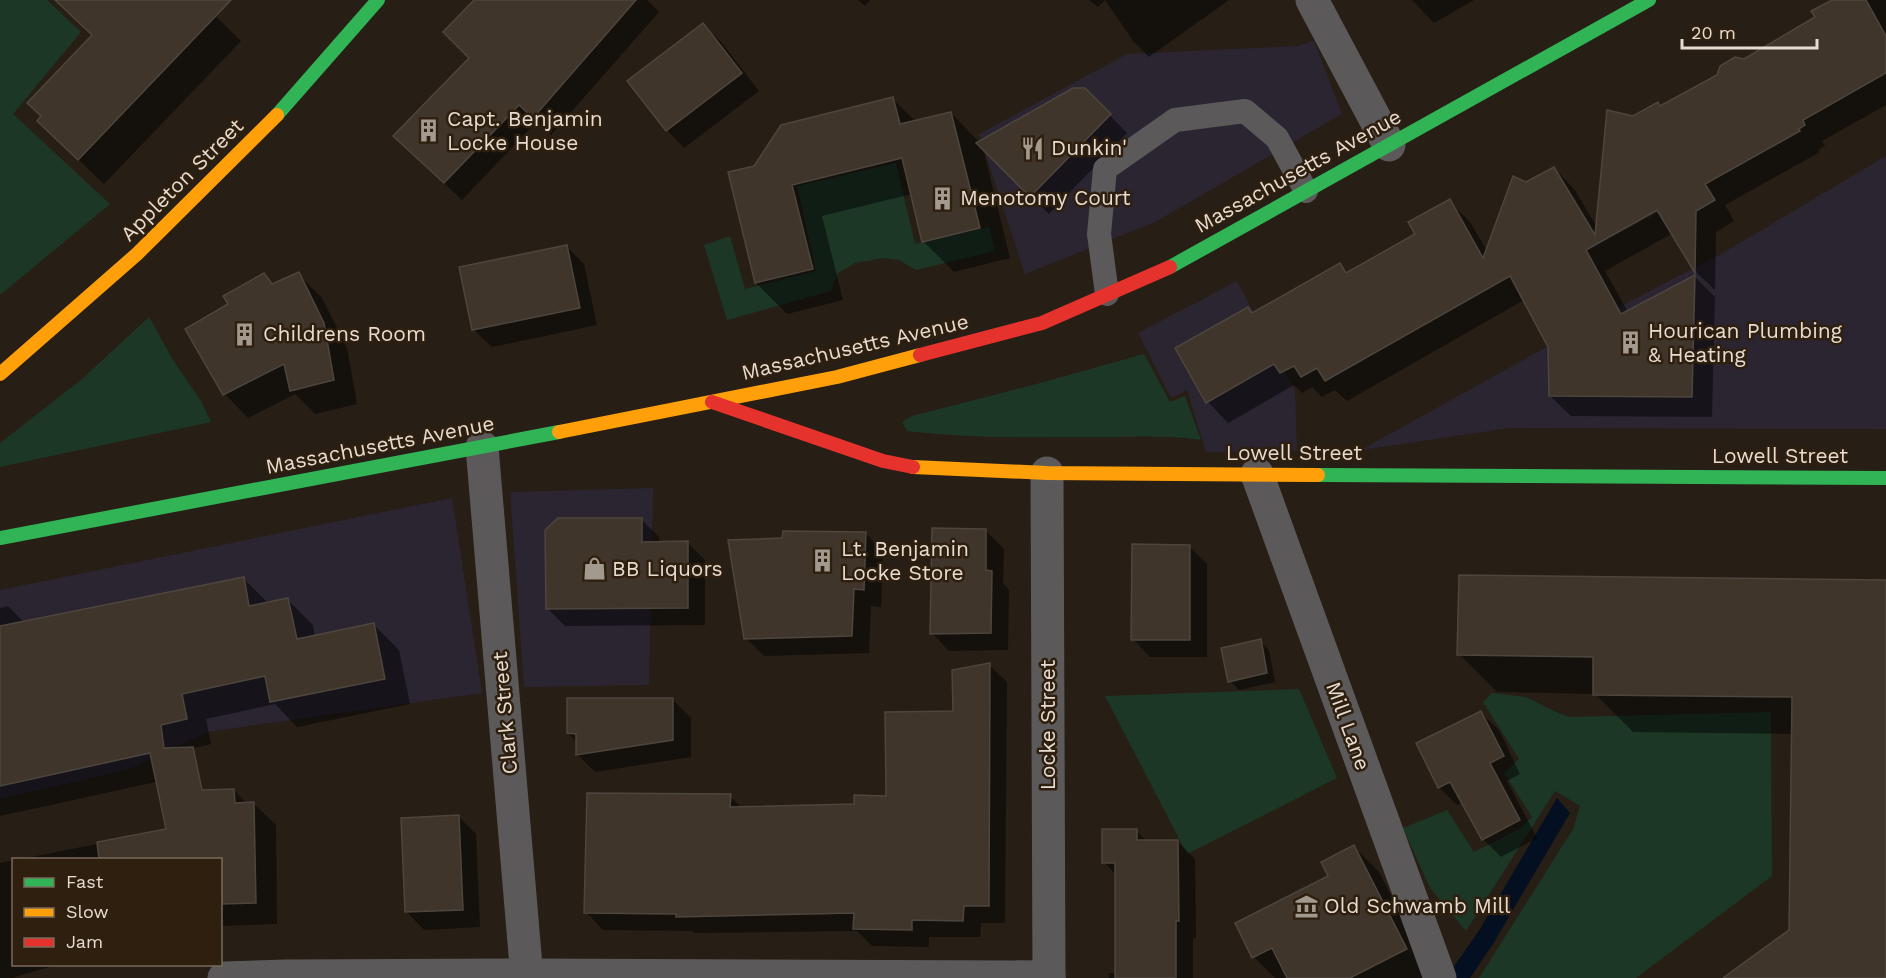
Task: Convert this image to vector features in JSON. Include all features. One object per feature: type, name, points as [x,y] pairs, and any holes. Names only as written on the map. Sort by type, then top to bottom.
[{"type":"main road","name":"Massachusetts Avenue","points":[[0,538],[837,377],[1042,323],[1170,267],[1649,0]]},
{"type":"main road","name":"Appleton Street","points":[[0,374],[137,254],[186,206],[274,118],[374,1]]},
{"type":"main road","name":"Lowell Street","points":[[712,402],[906,467],[1047,473],[1886,478]]},
{"type":"street","points":[[1312,0],[1389,145]]},
{"type":"street","name":"Clark Street","points":[[482,447],[527,977]]},
{"type":"street","name":"Locke Street","points":[[1047,473],[1049,977]]},
{"type":"street","name":"Mill Lane","points":[[1257,474],[1439,975]]},
{"type":"street","points":[[224,978],[286,976],[1049,977]]},
{"type":"lane","points":[[1107,294],[1100,234],[1105,169],[1175,120],[1245,111],[1278,138],[1306,192]]},
{"type":"shaded area","points":[[1314,41],[1342,114],[1155,222],[1025,274],[979,134],[1127,54],[1297,46]]},
{"type":"shaded area","points":[[1886,156],[1886,429],[1510,428],[1361,450],[1615,309],[1723,253]]},
{"type":"shaded area","points":[[1237,281],[1295,391],[1297,451],[1206,452],[1187,390],[1171,398],[1138,333]]},
{"type":"shaded area","points":[[653,488],[649,685],[524,687],[510,492]]},
{"type":"shaded area","points":[[452,498],[482,693],[207,732],[130,769],[0,799],[0,590]]},
{"type":"green space","points":[[0,0],[47,0],[81,32],[13,114],[110,204],[0,295]]},
{"type":"green space","points":[[896,163],[915,244],[989,227],[995,251],[916,270],[899,260],[884,258],[855,263],[838,273],[831,291],[727,320],[704,245],[730,236],[745,289],[816,271],[797,186]]},
{"type":"green space","points":[[149,317],[173,360],[201,401],[211,422],[0,467],[0,443],[82,379]]},
{"type":"green space","points":[[1144,354],[1170,402],[1185,396],[1201,440],[1165,437],[956,435],[907,431],[902,422],[912,416]]},
{"type":"green space","points":[[1299,689],[1337,778],[1187,854],[1105,696]]},
{"type":"green space","points":[[1492,693],[1526,697],[1569,717],[1771,712],[1772,876],[1636,978],[1479,978],[1573,829],[1580,806],[1555,791],[1466,931],[1430,888],[1403,828],[1447,810],[1474,852],[1519,829],[1532,817],[1504,773],[1519,759],[1483,702]]},
{"type":"water","points":[[1557,798],[1570,813],[1493,944],[1470,978],[1446,978],[1480,929]]},
{"type":"building","points":[[55,0],[231,0],[78,160],[37,121],[41,116],[27,103],[92,35]]},
{"type":"building","points":[[474,0],[636,0],[533,118],[519,105],[444,183],[393,136],[469,58],[443,32]]},
{"type":"building","points":[[1832,0],[1866,0],[1886,36],[1886,73],[1803,120],[1805,125],[1799,129],[1800,131],[1705,184],[1715,200],[1696,211],[1695,273],[1657,210],[1586,250],[1621,314],[1695,275],[1692,397],[1549,396],[1548,347],[1510,276],[1325,381],[1317,368],[1301,377],[1294,366],[1280,373],[1274,364],[1206,403],[1175,348],[1248,307],[1252,313],[1340,263],[1346,273],[1415,234],[1408,222],[1450,199],[1483,258],[1513,176],[1526,182],[1554,167],[1595,235],[1607,110],[1633,116],[1658,102],[1660,106],[1717,75],[1720,66],[1735,57],[1744,59],[1815,17],[1811,11]]},
{"type":"building","points":[[703,23],[742,73],[666,131],[627,81]]},
{"type":"building","name":"Dunkin'","points":[[1073,88],[1085,88],[1111,114],[1030,197],[976,143]]},
{"type":"building","name":"Menotomy Court","points":[[893,97],[900,124],[951,112],[980,228],[922,242],[902,158],[792,185],[813,269],[755,283],[728,172],[754,166],[781,125]]},
{"type":"building","points":[[567,245],[580,308],[472,330],[459,267]]},
{"type":"building","name":"Childrens Room","points":[[299,272],[324,323],[334,380],[290,391],[284,364],[223,395],[185,329],[228,304],[223,296],[264,273],[272,284]]},
{"type":"building","name":"BB Liquors","points":[[558,518],[642,518],[642,542],[688,541],[688,608],[546,609],[545,530]]},
{"type":"building","points":[[932,528],[986,529],[986,570],[992,571],[991,633],[930,634]]},
{"type":"building","name":"Lt. Benjamin Locke Store","points":[[783,531],[866,532],[864,590],[854,589],[852,636],[744,639],[728,540],[782,538]]},
{"type":"building","points":[[1132,544],[1190,545],[1190,640],[1131,640]]},
{"type":"building","points":[[1459,575],[1886,580],[1886,978],[1723,978],[1789,930],[1792,697],[1593,695],[1593,657],[1457,655]]},
{"type":"building","points":[[244,577],[249,606],[288,598],[297,639],[374,623],[385,679],[270,702],[265,676],[182,694],[187,719],[161,725],[164,748],[193,747],[202,790],[234,789],[235,803],[254,802],[256,903],[222,904],[222,858],[99,858],[97,842],[166,829],[150,753],[0,786],[0,626]]},
{"type":"building","points":[[1261,639],[1267,673],[1228,682],[1221,648]]},
{"type":"building","points":[[990,663],[989,906],[964,906],[963,921],[912,920],[912,930],[853,929],[854,913],[676,917],[676,914],[584,913],[587,793],[731,794],[730,807],[854,804],[854,795],[886,796],[885,712],[953,711],[952,670]]},
{"type":"building","points":[[567,698],[673,698],[673,740],[576,755],[576,734],[567,733]]},
{"type":"building","points":[[1481,711],[1504,756],[1490,763],[1520,820],[1482,840],[1450,782],[1438,788],[1416,743]]},
{"type":"building","points":[[459,815],[463,910],[405,912],[401,818]]},
{"type":"building","points":[[1102,829],[1137,829],[1137,840],[1178,840],[1179,921],[1176,921],[1176,978],[1115,978],[1115,863],[1102,863]]},
{"type":"building","name":"Old Schwamb Mill","points":[[1354,845],[1407,949],[1350,978],[1287,978],[1272,948],[1252,958],[1235,923],[1328,876],[1321,862]]},
{"type":"traffic: fast","points":[[277,115],[378,0]]},
{"type":"traffic: fast","points":[[1170,267],[1649,0]]},
{"type":"traffic: fast","points":[[0,538],[559,432]]},
{"type":"traffic: fast","points":[[1318,475],[1886,478]]},
{"type":"traffic: slow","points":[[0,374],[137,254],[277,115]]},
{"type":"traffic: slow","points":[[559,432],[837,377],[920,355]]},
{"type":"traffic: slow","points":[[913,467],[1047,473],[1318,475]]},
{"type":"traffic: jam","points":[[920,355],[1042,323],[1170,267]]},
{"type":"traffic: jam","points":[[712,402],[883,461],[913,467]]},
{"type":"place","name":"Capt. Benjamin Locke House","points":[[429,131]]},
{"type":"place","name":"Dunkin'","points":[[1033,148]]},
{"type":"place","name":"Menotomy Court","points":[[942,198]]},
{"type":"place","name":"Childrens Room","points":[[245,334]]},
{"type":"place","name":"Hourican Plumbing & Heating","points":[[1630,343]]},
{"type":"place","name":"Lt. Benjamin Locke Store","points":[[823,561]]},
{"type":"place","name":"BB Liquors","points":[[594,569]]},
{"type":"place","name":"Old Schwamb Mill","points":[[1306,906]]}]
